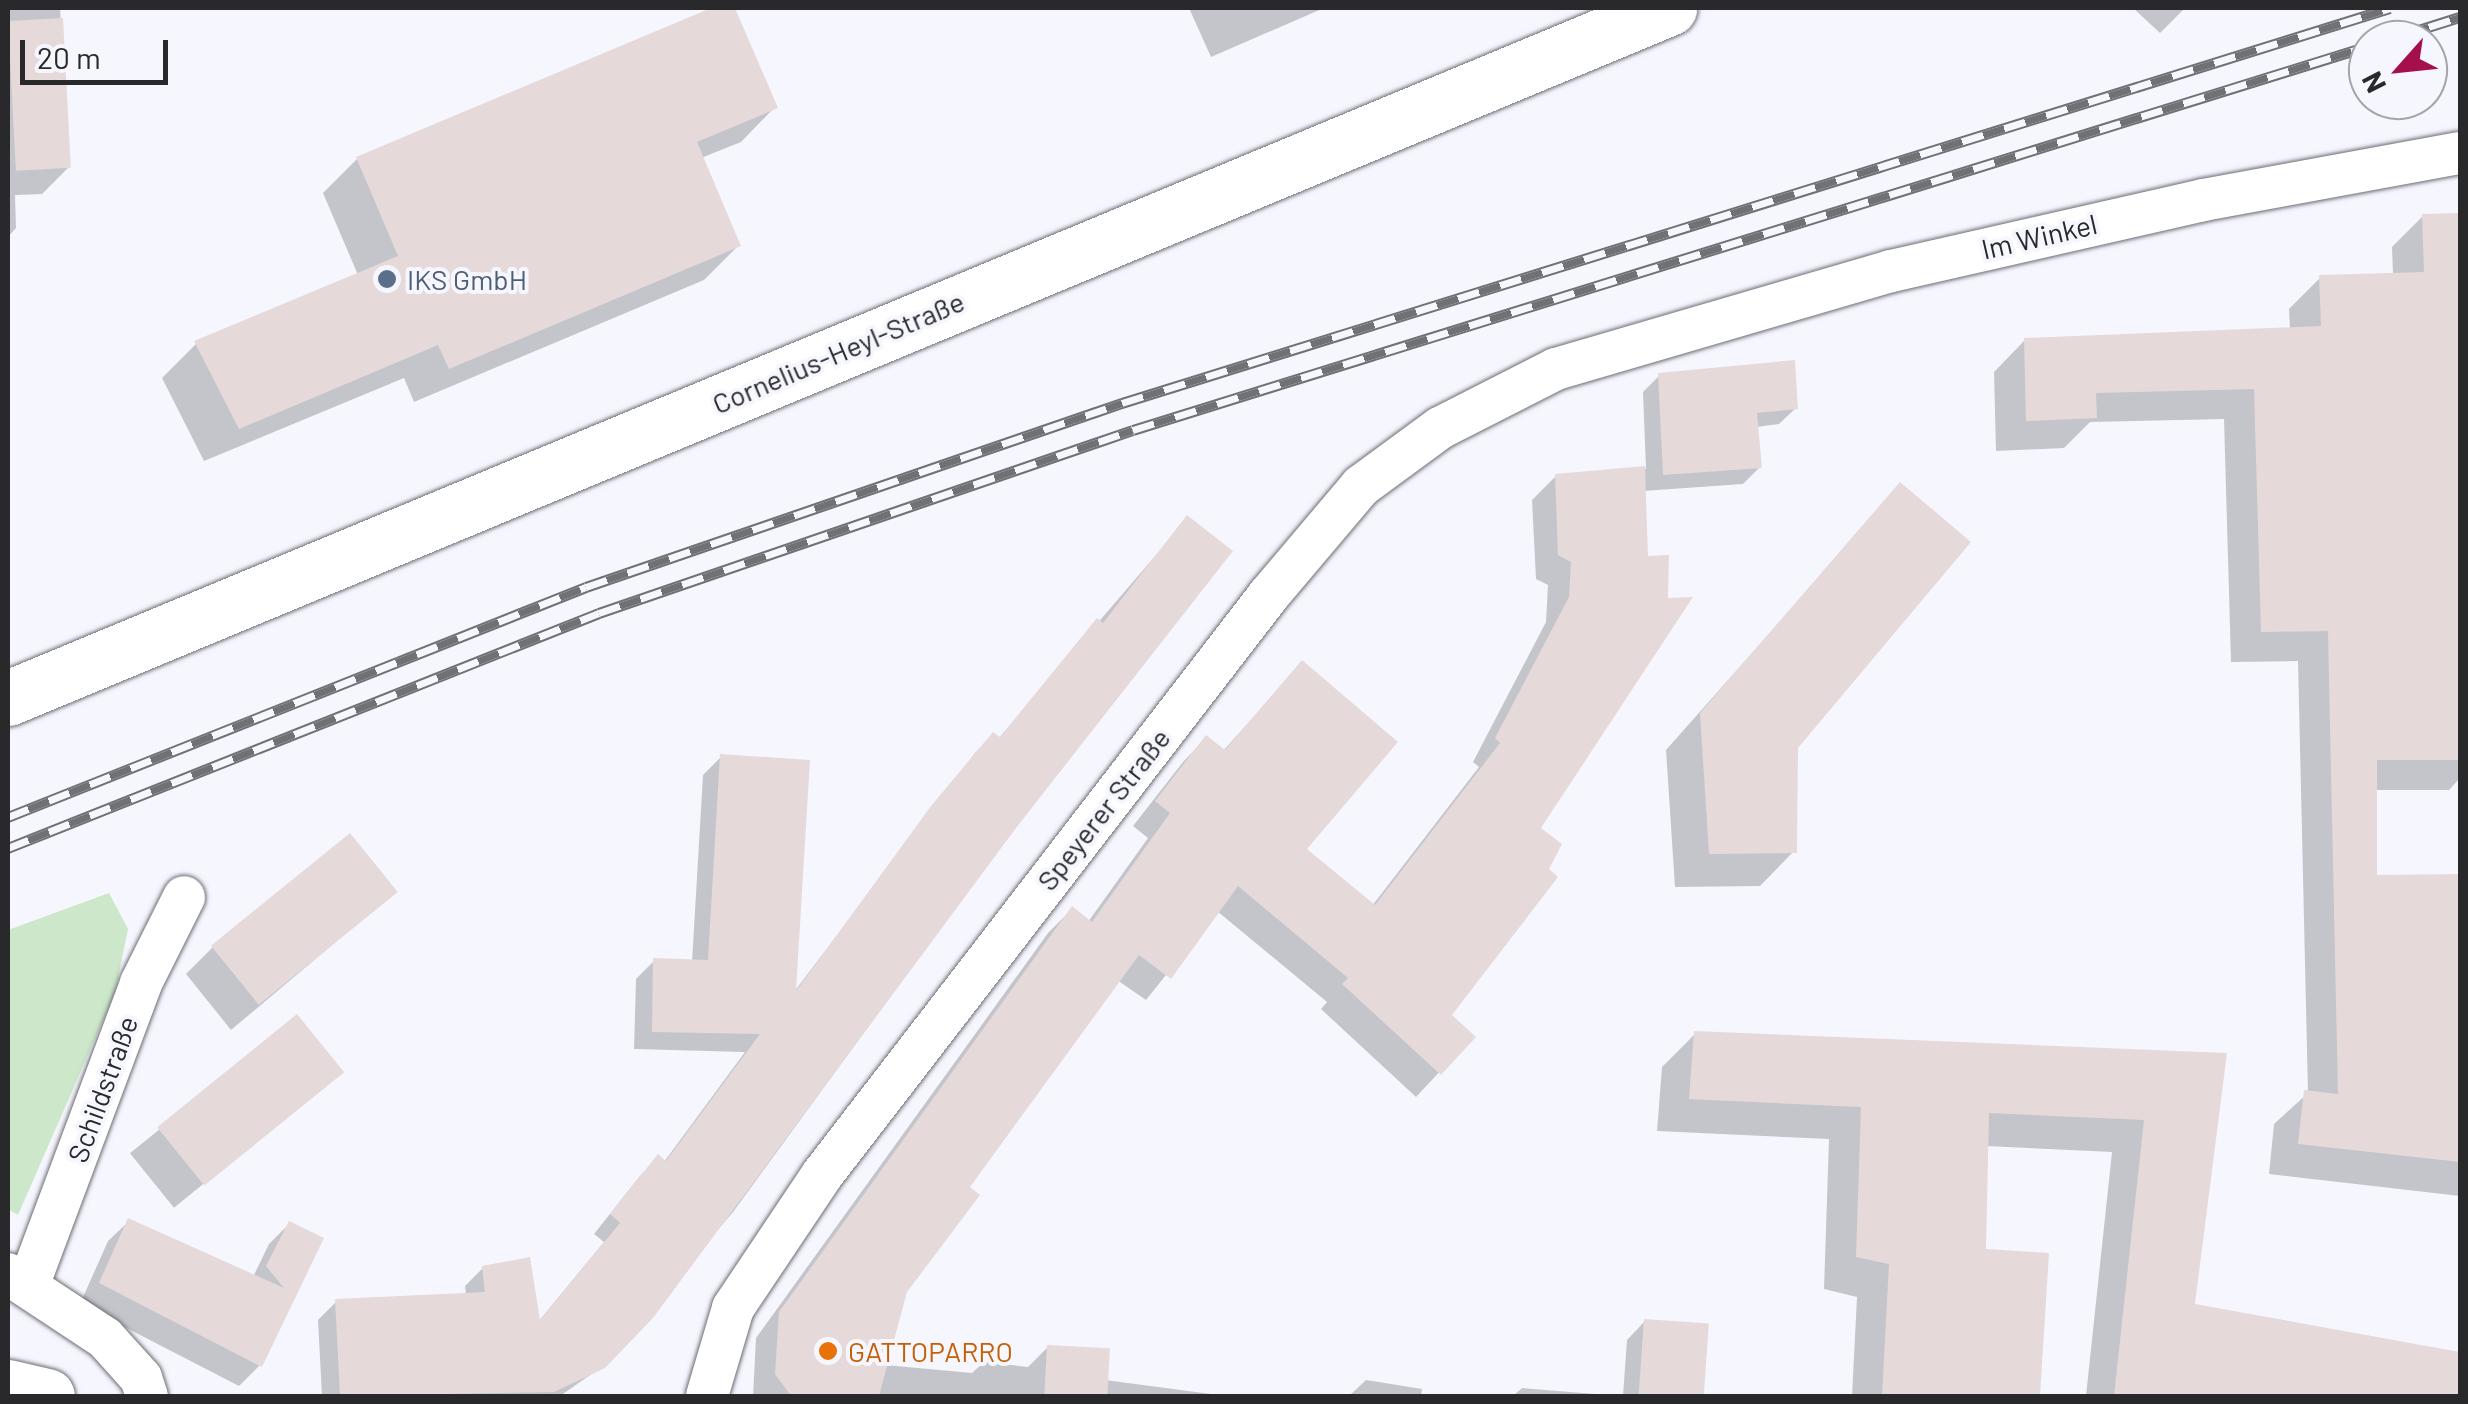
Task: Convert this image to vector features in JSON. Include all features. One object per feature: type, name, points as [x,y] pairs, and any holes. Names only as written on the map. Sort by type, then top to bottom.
[{"type":"main road","name":"Cornelius-Heyl-Straße","points":[[8,698],[1669,8]]},
{"type":"main road","points":[[8,1387],[48,1396]]},
{"type":"street","name":"Im Winkel","points":[[1624,346],[2028,238],[2460,153]]},
{"type":"street","name":"Speyerer Straße","points":[[706,1396],[733,1308],[822,1174],[1212,668],[1361,486],[1490,399],[1624,346]]},
{"type":"street","name":"Schildstraße","points":[[18,1280],[141,983],[184,896]]},
{"type":"street","points":[[18,1280],[104,1338],[141,1378],[147,1396]]},
{"type":"green space","points":[[109,893],[128,929],[115,993],[18,1215],[8,1209],[8,930]]},
{"type":"building","points":[[711,8],[735,8],[778,108],[697,142],[741,246],[449,369],[438,345],[239,429],[194,341],[398,256],[356,157]]},
{"type":"building","points":[[63,18],[71,168],[16,171],[8,21]]},
{"type":"building","points":[[2460,213],[2460,760],[2377,760],[2377,875],[2460,874],[2460,1162],[2298,1144],[2304,1090],[2338,1094],[2328,631],[2261,632],[2254,389],[2096,393],[2097,418],[2026,421],[2024,338],[2321,326],[2319,275],[2424,272],[2422,214]]},
{"type":"building","points":[[1795,360],[1798,409],[1757,413],[1762,468],[1663,475],[1658,373]]},
{"type":"building","points":[[1645,466],[1648,556],[1669,555],[1668,598],[1693,597],[1541,828],[1562,844],[1549,869],[1558,877],[1452,1015],[1476,1037],[1441,1075],[1342,984],[1348,978],[1238,886],[1171,979],[1139,955],[970,1187],[980,1195],[907,1292],[879,1396],[791,1396],[775,1374],[779,1312],[1072,906],[1092,922],[1170,813],[1155,801],[1206,735],[1225,750],[1302,660],[1398,742],[1307,849],[1375,905],[1500,743],[1495,738],[1569,597],[1571,562],[1558,555],[1555,474]]},
{"type":"building","points":[[1900,482],[1971,542],[1798,748],[1797,853],[1709,854],[1700,713]]},
{"type":"building","points":[[1187,515],[1233,551],[1016,828],[653,1318],[605,1368],[554,1392],[340,1396],[335,1299],[485,1292],[482,1266],[530,1257],[540,1320],[620,1223],[610,1214],[658,1154],[666,1161],[760,1034],[652,1032],[653,958],[708,960],[720,754],[810,760],[796,991],[931,806],[993,732],[1000,737],[1097,618],[1103,623]]},
{"type":"building","points":[[350,833],[398,892],[259,1005],[211,946]]},
{"type":"building","points":[[297,1014],[344,1072],[204,1186],[157,1127]]},
{"type":"building","points":[[1694,1031],[2227,1053],[2195,1304],[2460,1352],[2460,1396],[2114,1396],[2144,1120],[1989,1113],[1986,1249],[2049,1253],[2040,1396],[1882,1396],[1889,1264],[1856,1257],[1861,1107],[1689,1099]]},
{"type":"building","points":[[128,1218],[284,1288],[266,1266],[289,1221],[324,1238],[262,1367],[99,1283]]},
{"type":"building","points":[[1644,1319],[1709,1324],[1704,1396],[1639,1396]]},
{"type":"building","points":[[1047,1345],[1110,1348],[1107,1396],[1044,1396]]},
{"type":"railway","points":[[8,817],[586,587],[1122,403],[2390,8]]},
{"type":"railway","points":[[2448,21],[2460,17]]},
{"type":"railway","points":[[8,848],[599,613],[1133,430],[2348,52]]},
{"type":"place","name":"IKS GmbH","points":[[387,279]]},
{"type":"place","name":"GATTOPARRO","points":[[828,1351]]}]
